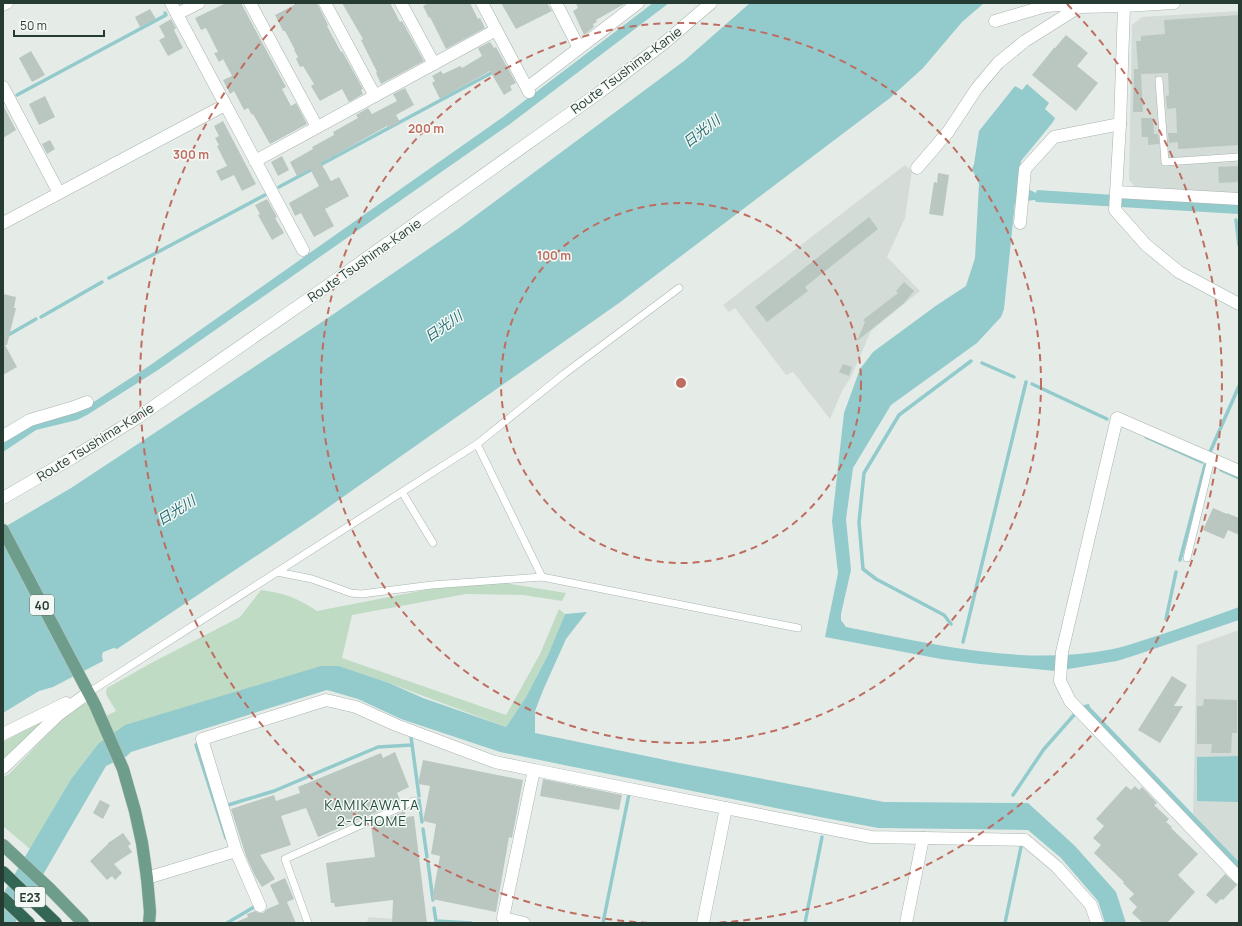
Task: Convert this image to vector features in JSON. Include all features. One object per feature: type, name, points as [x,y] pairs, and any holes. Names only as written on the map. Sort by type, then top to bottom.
[{"type":"highway","name":"E23","points":[[3,872],[56,923]]},
{"type":"highway","name":"E23","points":[[3,898],[29,923]]},
{"type":"main road","name":"40","points":[[3,530],[95,705],[123,769],[136,817],[147,878],[150,912],[149,923]]},
{"type":"main road","points":[[3,845],[84,923]]},
{"type":"street","points":[[3,5],[7,3]]},
{"type":"street","points":[[171,3],[303,250]]},
{"type":"street","points":[[177,14],[199,3]]},
{"type":"street","points":[[250,3],[317,127]]},
{"type":"street","points":[[325,3],[375,96]]},
{"type":"street","points":[[402,3],[434,64]]},
{"type":"street","points":[[482,3],[528,90],[632,5]]},
{"type":"street","points":[[556,3],[579,48]]},
{"type":"street","name":"Route Tsushima-Kanie","points":[[3,498],[137,418],[333,282],[600,92],[663,44],[711,3]]},
{"type":"street","points":[[995,20],[1046,6],[1124,6],[1174,3]]},
{"type":"street","points":[[1124,6],[1120,124],[1114,210],[1146,245],[1180,272],[1239,304]]},
{"type":"street","points":[[917,168],[948,132],[977,88],[998,63],[1025,41],[1079,7]]},
{"type":"street","points":[[255,160],[496,30]]},
{"type":"street","points":[[4,93],[59,193]]},
{"type":"street","points":[[3,223],[225,106]]},
{"type":"street","points":[[1020,223],[1025,169],[1054,137],[1120,124]]},
{"type":"street","points":[[1116,193],[1239,199]]},
{"type":"street","points":[[3,436],[30,420],[87,402]]},
{"type":"street","points":[[1239,471],[1117,418],[1062,652],[1060,676],[1060,681],[1070,701],[1239,878]]},
{"type":"street","points":[[3,734],[88,693]]},
{"type":"street","points":[[3,768],[58,715],[88,693]]},
{"type":"street","points":[[260,906],[236,852],[202,739],[326,700],[356,707],[396,725],[495,762],[534,770],[871,837],[1025,840],[1057,867],[1091,905],[1097,923]]},
{"type":"street","points":[[524,923],[503,918],[534,770]]},
{"type":"street","points":[[703,923],[726,808]]},
{"type":"street","points":[[906,923],[923,838]]},
{"type":"street","points":[[147,878],[236,852]]},
{"type":"lane","points":[[1159,80],[1165,162],[1239,157]]},
{"type":"lane","points":[[88,693],[477,444],[564,374],[679,288]]},
{"type":"lane","points":[[477,444],[542,577]]},
{"type":"lane","points":[[1187,558],[1211,459]]},
{"type":"lane","points":[[402,492],[433,543]]},
{"type":"lane","points":[[277,572],[312,579],[351,593],[362,594],[432,585],[542,577],[798,628]]},
{"type":"lane","points":[[308,923],[285,859],[414,801]]},
{"type":"shaded area","points":[[1239,11],[1239,195],[1137,189],[1129,180],[1132,25],[1142,17]]},
{"type":"shaded area","points":[[905,165],[912,171],[905,218],[887,257],[920,291],[871,331],[851,377],[843,389],[830,419],[793,372],[786,375],[735,308],[729,312],[723,305]]},
{"type":"shaded area","points":[[1239,630],[1239,862],[1193,814],[1197,645]]},
{"type":"shaded area","points":[[368,917],[451,923],[367,923]]},
{"type":"green space","points":[[505,583],[566,593],[562,601],[523,595],[466,594],[352,615],[342,658],[506,715],[540,654],[559,609],[565,614],[548,655],[526,697],[506,727],[339,666],[98,744],[71,779],[30,849],[3,826],[3,777],[9,774],[70,711],[84,703],[88,704],[96,721],[116,711],[106,694],[107,688],[153,662],[240,617],[261,590],[290,597],[317,611],[425,590],[474,584]]},
{"type":"green space","points":[[52,715],[3,759],[3,742]]},
{"type":"water","points":[[653,3],[669,3],[510,124],[158,370],[87,415],[77,420],[36,430],[3,452],[3,442],[31,424],[89,405],[149,366],[503,117]]},
{"type":"water","name":"日光川","points":[[750,3],[984,3],[962,22],[923,68],[890,98],[619,303],[313,518],[117,649],[114,648],[103,652],[103,661],[53,687],[39,691],[3,713],[3,528],[71,488],[319,324],[459,228],[684,61]]},
{"type":"water","points":[[1027,84],[1049,103],[1045,109],[1055,118],[1021,161],[1017,187],[1036,193],[1037,190],[1239,203],[1239,214],[1036,202],[1035,200],[1015,202],[1004,309],[1001,317],[977,343],[891,405],[853,468],[846,519],[851,570],[841,620],[846,627],[945,646],[979,651],[1046,656],[1080,654],[1117,648],[1239,607],[1239,620],[1117,661],[1056,671],[941,659],[825,637],[838,573],[832,521],[844,413],[860,369],[873,352],[937,305],[966,286],[975,258],[979,184],[972,169],[979,131],[1015,86],[1022,90]]},
{"type":"water","points":[[587,612],[566,639],[544,688],[535,711],[535,733],[680,763],[884,802],[1028,803],[1075,846],[1116,892],[1126,923],[1105,923],[1098,901],[1061,858],[1028,830],[878,828],[825,818],[500,752],[401,719],[358,699],[327,690],[131,752],[127,756],[106,766],[15,923],[3,923],[3,894],[71,779],[98,744],[125,725],[321,666],[339,666],[389,683],[423,698],[506,727],[526,697],[548,655],[565,614]]},
{"type":"water","points":[[1089,704],[1090,707],[1239,862],[1239,869],[1085,710],[1083,705]]},
{"type":"water","points":[[1239,756],[1238,802],[1197,801],[1197,757]]},
{"type":"building","points":[[226,3],[241,3],[286,87],[282,89],[291,106],[296,103],[307,124],[270,144],[253,114],[252,115],[248,108],[244,110],[234,91],[230,94],[223,80],[232,76],[223,59],[219,62],[214,53],[218,52],[206,28],[201,30],[195,18]]},
{"type":"building","points":[[298,3],[317,3],[328,25],[327,26],[363,89],[361,90],[363,94],[349,102],[342,89],[320,101],[311,86],[314,84],[303,66],[300,67],[296,59],[298,57],[295,50],[275,15]]},
{"type":"building","points":[[342,3],[390,3],[400,22],[402,21],[424,61],[381,84],[376,73],[377,72],[361,40],[363,39]]},
{"type":"building","points":[[429,3],[470,3],[478,19],[480,18],[485,28],[446,49],[423,6]]},
{"type":"building","points":[[501,3],[547,3],[552,11],[516,29]]},
{"type":"building","points":[[576,3],[626,3],[596,20],[597,22],[593,24],[594,27],[584,35],[573,11],[578,8]]},
{"type":"building","points":[[150,9],[156,19],[140,27],[135,17]]},
{"type":"building","points":[[1239,15],[1239,145],[1178,149],[1178,142],[1169,143],[1168,133],[1177,133],[1176,108],[1167,109],[1166,96],[1169,95],[1168,73],[1141,74],[1143,112],[1133,112],[1134,69],[1138,69],[1136,41],[1141,41],[1141,36],[1165,34],[1164,20]]},
{"type":"building","points":[[171,19],[176,28],[174,30],[183,48],[168,56],[159,40],[165,37],[159,26]]},
{"type":"building","points":[[1066,35],[1088,53],[1077,66],[1098,83],[1076,111],[1032,75]]},
{"type":"building","points":[[490,42],[494,48],[496,47],[516,83],[510,86],[512,90],[504,95],[490,71],[440,99],[432,83],[435,81],[432,76],[441,71],[443,74],[460,66],[462,68],[482,56],[478,48]]},
{"type":"building","points":[[31,51],[45,75],[32,82],[19,58]]},
{"type":"building","points":[[405,88],[414,105],[396,115],[400,122],[389,128],[387,126],[321,163],[331,181],[339,177],[349,196],[325,209],[334,226],[314,237],[301,213],[295,216],[289,203],[319,186],[310,169],[297,176],[290,162],[313,149],[312,147],[334,135],[333,132],[358,118],[356,115],[368,108],[372,114],[397,101],[393,94]]},
{"type":"building","points":[[45,96],[55,117],[39,125],[29,104]]},
{"type":"building","points":[[3,105],[16,130],[3,138]]},
{"type":"building","points":[[1141,118],[1153,118],[1154,134],[1158,134],[1159,144],[1148,145],[1148,137],[1142,137]]},
{"type":"building","points":[[223,121],[256,184],[242,191],[234,175],[221,181],[216,171],[227,166],[217,146],[219,145],[215,138],[219,136],[214,126]]},
{"type":"building","points":[[50,140],[55,149],[47,154],[42,144]]},
{"type":"building","points":[[282,156],[289,170],[278,176],[271,162]]},
{"type":"building","points":[[1239,166],[1239,182],[1219,183],[1218,167]]},
{"type":"building","points":[[938,173],[949,175],[943,216],[929,214],[934,182],[937,183]]},
{"type":"building","points":[[267,199],[277,217],[275,218],[284,233],[272,240],[258,215],[260,214],[255,205]]},
{"type":"building","points":[[869,217],[878,229],[805,287],[808,291],[767,322],[755,307]]},
{"type":"building","points":[[904,282],[914,291],[904,303],[857,341],[865,322],[863,320],[898,293],[896,291]]},
{"type":"building","points":[[3,294],[16,297],[14,308],[16,308],[7,345],[5,345],[17,367],[3,375]]},
{"type":"building","points":[[843,364],[852,367],[849,376],[839,372]]},
{"type":"building","points":[[1213,508],[1239,518],[1239,535],[1228,530],[1224,539],[1203,530]]},
{"type":"building","points":[[1172,676],[1187,685],[1174,706],[1183,706],[1160,743],[1138,730]]},
{"type":"building","points":[[1204,699],[1237,700],[1237,733],[1232,733],[1231,753],[1211,753],[1212,744],[1197,744],[1197,706],[1203,706]]},
{"type":"building","points":[[395,752],[409,787],[397,793],[401,802],[318,837],[306,808],[281,816],[291,845],[260,855],[275,879],[262,887],[246,856],[231,809],[274,795],[276,801],[300,793],[298,787],[381,753],[383,758]]},
{"type":"building","points":[[423,760],[523,780],[512,838],[509,837],[496,912],[432,899],[440,856],[431,854],[436,824],[423,821],[430,786],[418,784]]},
{"type":"building","points":[[543,779],[622,795],[619,810],[540,796]]},
{"type":"building","points":[[1126,786],[1131,790],[1135,786],[1139,790],[1142,787],[1157,803],[1154,805],[1169,819],[1166,822],[1172,827],[1171,828],[1198,854],[1178,875],[1195,892],[1167,923],[1143,923],[1132,913],[1137,907],[1129,899],[1134,894],[1123,883],[1124,882],[1094,853],[1101,845],[1093,838],[1104,826],[1096,819]]},
{"type":"building","points":[[100,800],[110,805],[103,819],[93,813]]},
{"type":"building","points":[[404,811],[407,817],[414,816],[427,923],[392,923],[393,900],[335,907],[334,903],[331,903],[326,863],[375,857],[371,826]]},
{"type":"building","points":[[123,833],[131,844],[128,846],[132,852],[114,864],[122,873],[115,880],[112,876],[107,880],[90,861],[108,843]]},
{"type":"building","points":[[1225,874],[1237,885],[1223,900],[1221,899],[1216,904],[1206,895]]},
{"type":"building","points":[[285,878],[294,899],[287,902],[296,923],[234,923],[248,917],[247,914],[255,911],[263,913],[267,909],[279,904],[270,885]]},
{"type":"waterway","points":[[17,95],[166,15],[165,13]]},
{"type":"waterway","points":[[279,187],[495,71]]},
{"type":"waterway","points":[[109,278],[265,195]]},
{"type":"waterway","points":[[1236,220],[1239,245]]},
{"type":"waterway","points":[[41,317],[102,282]]},
{"type":"waterway","points":[[3,338],[36,319]]},
{"type":"waterway","points":[[951,624],[944,615],[876,579],[863,569],[859,522],[864,473],[899,415],[971,361]]},
{"type":"waterway","points":[[982,363],[1014,377]]},
{"type":"waterway","points":[[963,642],[1026,382]]},
{"type":"waterway","points":[[1032,384],[1107,419]]},
{"type":"waterway","points":[[1210,452],[1239,386]]},
{"type":"waterway","points":[[1146,437],[1202,462]]},
{"type":"waterway","points":[[1180,560],[1205,465]]},
{"type":"waterway","points":[[1221,470],[1239,478]]},
{"type":"waterway","points":[[1166,619],[1176,572]]},
{"type":"waterway","points":[[1013,795],[1044,749],[1074,715]]},
{"type":"waterway","points":[[411,737],[419,796]]},
{"type":"waterway","points":[[196,745],[226,838]]},
{"type":"waterway","points":[[228,805],[274,791],[378,747],[412,745]]},
{"type":"waterway","points":[[603,923],[629,794]]},
{"type":"waterway","points":[[419,800],[422,822]]},
{"type":"waterway","points":[[423,829],[427,857]]},
{"type":"waterway","points":[[805,923],[822,837]]},
{"type":"waterway","points":[[1005,923],[1021,847]]},
{"type":"waterway","points":[[428,863],[433,900]]},
{"type":"waterway","points":[[227,923],[254,907]]},
{"type":"waterway","points":[[434,908],[436,921],[471,923]]},
{"type":"district","name":"KAMIKAWATA 2-CHOME","points":[[372,812]]}]
